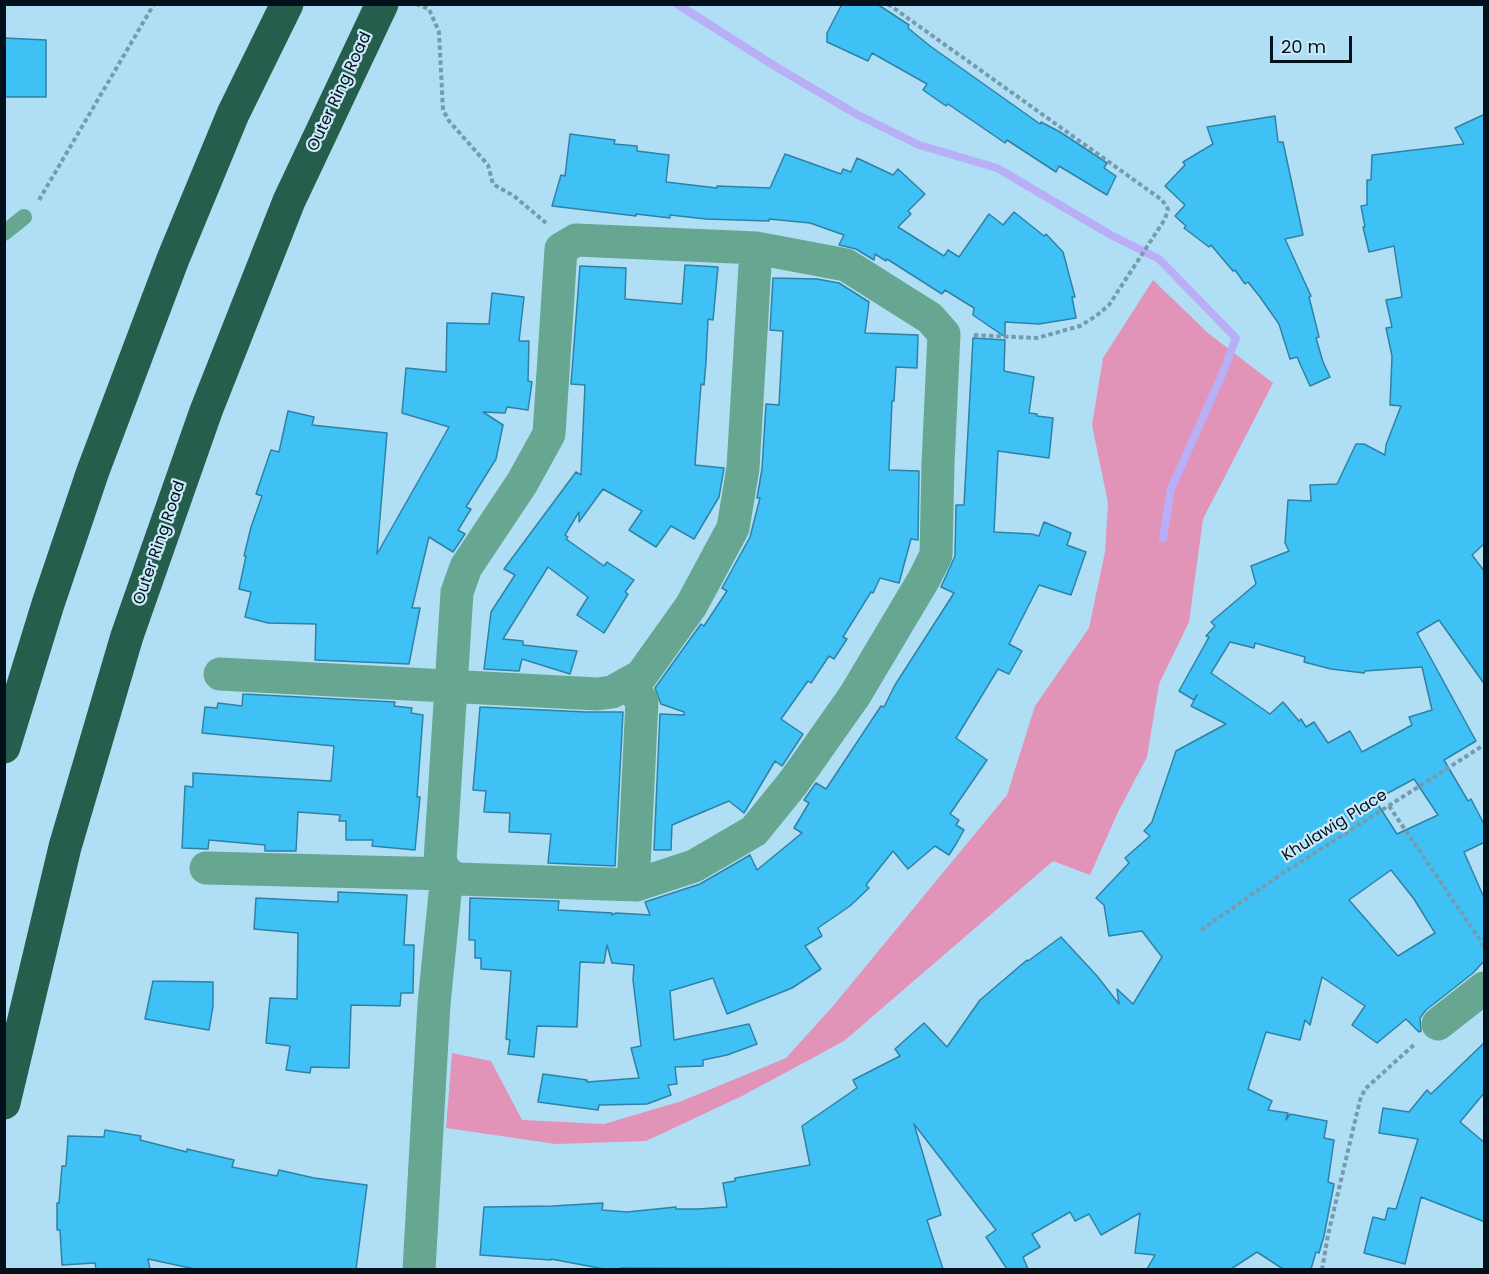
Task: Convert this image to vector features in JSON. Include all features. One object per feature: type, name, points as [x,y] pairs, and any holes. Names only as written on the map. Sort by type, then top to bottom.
[{"type":"highway","points":[[4,747],[48,604],[93,471],[173,259],[233,114],[287,4]]},
{"type":"highway","name":"Outer Ring Road","points":[[4,1104],[65,847],[127,636],[206,411],[289,201],[382,4]]},
{"type":"street","points":[[206,868],[447,874],[458,879],[636,885],[694,866],[754,831],[794,783],[855,695],[936,555],[944,334],[930,318],[846,265],[756,248],[576,240],[561,249],[549,434],[522,483],[466,567],[457,592],[440,861],[447,874],[434,1004],[419,1269]]},
{"type":"street","points":[[220,674],[597,694],[612,692],[640,676],[691,606],[733,528],[742,468],[756,248]]},
{"type":"street","points":[[628,684],[642,701],[634,866],[636,885]]},
{"type":"street","points":[[1438,1024],[1485,988]]},
{"type":"lane","points":[[4,233],[24,217]]},
{"type":"path","points":[[24,217],[39,200],[154,4]]},
{"type":"path","points":[[416,4],[429,9],[440,32],[442,110],[449,121],[488,165],[493,184],[513,196],[539,219],[576,240]]},
{"type":"path","points":[[888,4],[1162,200],[1168,209],[1165,219],[1109,305],[1080,326],[1036,338],[944,334]]},
{"type":"path","name":"Khulawig Place","points":[[1201,930],[1280,875],[1485,745]]},
{"type":"path","points":[[1389,806],[1485,946]]},
{"type":"path","points":[[1322,1269],[1360,1100],[1365,1089],[1438,1024]]},
{"type":"shaded area","points":[[1153,280],[1208,333],[1273,383],[1203,519],[1189,622],[1159,684],[1147,757],[1118,812],[1090,875],[1053,861],[844,1041],[742,1096],[646,1141],[556,1144],[446,1128],[452,1053],[491,1061],[522,1120],[604,1124],[682,1101],[786,1058],[833,1006],[1007,795],[1035,706],[1089,628],[1105,552],[1108,503],[1092,425],[1103,358]]},
{"type":"building","points":[[842,4],[877,4],[909,25],[908,28],[930,46],[1040,124],[1041,122],[1060,132],[1107,163],[1104,168],[1116,176],[1107,195],[1059,166],[1056,172],[1007,140],[1005,143],[948,104],[946,106],[923,90],[927,84],[872,53],[868,61],[827,42],[827,33]]},
{"type":"building","points":[[4,38],[46,40],[46,97],[4,97]]},
{"type":"building","points":[[1485,114],[1485,543],[1472,555],[1485,572],[1485,685],[1439,620],[1417,633],[1476,741],[1444,760],[1468,801],[1471,799],[1485,826],[1485,842],[1464,852],[1485,900],[1485,960],[1473,973],[1426,1010],[1420,1018],[1421,1031],[1419,1032],[1406,1019],[1377,1043],[1352,1025],[1365,1006],[1322,977],[1310,1025],[1305,1020],[1300,1040],[1266,1032],[1248,1089],[1272,1101],[1268,1110],[1288,1113],[1286,1120],[1290,1114],[1327,1121],[1324,1138],[1334,1140],[1328,1182],[1334,1184],[1324,1236],[1311,1269],[1283,1269],[1257,1252],[1231,1269],[1147,1269],[1155,1255],[1135,1253],[1140,1213],[1101,1235],[1089,1214],[1075,1221],[1070,1212],[1032,1234],[1040,1247],[1023,1257],[1028,1269],[1007,1269],[986,1237],[996,1230],[914,1124],[941,1215],[927,1220],[943,1269],[604,1269],[551,1259],[480,1255],[484,1207],[603,1203],[602,1210],[627,1212],[676,1207],[676,1209],[698,1209],[727,1207],[723,1183],[735,1181],[735,1178],[810,1165],[802,1126],[857,1088],[853,1080],[900,1056],[895,1049],[924,1023],[947,1047],[980,1000],[1027,960],[1061,937],[1119,1004],[1117,989],[1133,1004],[1162,957],[1142,931],[1109,936],[1104,905],[1096,898],[1129,863],[1125,858],[1150,836],[1144,831],[1152,822],[1176,751],[1226,724],[1191,706],[1197,695],[1194,700],[1179,691],[1209,637],[1206,636],[1215,626],[1211,622],[1256,584],[1251,566],[1289,551],[1285,543],[1288,500],[1311,501],[1310,485],[1337,484],[1356,444],[1364,444],[1385,455],[1386,445],[1401,406],[1390,405],[1392,356],[1386,328],[1392,327],[1386,300],[1402,297],[1394,246],[1369,252],[1361,206],[1367,205],[1367,180],[1371,180],[1372,155],[1464,144],[1455,128]],"holes":[[[1230,642],[1254,648],[1255,643],[1305,657],[1304,662],[1331,669],[1364,673],[1365,671],[1422,667],[1432,710],[1409,717],[1412,725],[1362,752],[1350,731],[1328,743],[1314,722],[1306,727],[1283,702],[1270,714],[1211,673]],[[1414,779],[1438,815],[1397,834],[1375,800]],[[1391,870],[1414,899],[1435,933],[1398,956],[1349,900]]]},
{"type":"building","points":[[1275,116],[1278,142],[1283,142],[1303,235],[1285,239],[1311,296],[1309,297],[1319,337],[1316,338],[1330,377],[1310,386],[1297,357],[1290,359],[1279,324],[1260,297],[1248,282],[1245,284],[1211,245],[1209,247],[1184,228],[1186,226],[1175,216],[1185,205],[1165,186],[1185,165],[1183,162],[1213,144],[1207,127]]},
{"type":"building","points":[[570,134],[615,140],[614,144],[637,146],[637,151],[669,155],[666,182],[717,188],[717,186],[770,188],[785,154],[841,174],[843,169],[851,172],[857,158],[893,175],[898,169],[925,194],[908,211],[911,214],[898,227],[944,256],[948,250],[959,257],[989,214],[1003,225],[1014,212],[1044,236],[1046,234],[1063,252],[1075,297],[1072,297],[1076,318],[1039,324],[1005,322],[1005,337],[973,315],[974,308],[945,290],[942,294],[887,259],[886,261],[875,254],[874,260],[856,249],[839,245],[844,235],[810,223],[769,219],[769,221],[706,219],[670,215],[670,218],[636,214],[636,216],[552,206],[561,175],[565,176]]},
{"type":"building","points":[[685,265],[718,267],[713,320],[708,319],[704,385],[701,384],[695,465],[724,468],[719,497],[694,539],[671,526],[656,547],[629,530],[642,511],[603,489],[579,522],[579,512],[565,535],[568,537],[566,539],[604,566],[607,562],[634,580],[625,592],[628,594],[604,633],[577,615],[588,597],[548,567],[503,639],[523,641],[523,645],[577,651],[570,674],[522,659],[519,671],[484,669],[491,612],[515,575],[504,569],[576,472],[581,475],[585,385],[571,384],[580,266],[626,268],[625,299],[682,304]]},
{"type":"building","points":[[773,278],[817,279],[839,283],[869,302],[865,333],[918,335],[917,368],[896,367],[889,470],[919,471],[918,540],[911,539],[899,583],[880,578],[873,593],[871,592],[843,637],[847,639],[834,659],[829,656],[811,683],[808,681],[781,719],[803,734],[782,766],[775,761],[744,813],[729,801],[672,825],[671,850],[654,850],[660,714],[684,715],[684,712],[661,704],[655,688],[701,624],[704,626],[727,591],[722,588],[750,537],[760,498],[757,498],[762,469],[766,404],[779,405],[783,331],[770,330]]},
{"type":"building","points":[[492,293],[524,297],[519,341],[529,341],[528,381],[532,382],[528,410],[507,407],[505,413],[483,412],[503,425],[496,459],[466,507],[471,509],[458,530],[465,534],[453,552],[429,537],[412,608],[420,608],[409,664],[315,660],[316,624],[268,623],[245,617],[251,592],[239,589],[251,527],[262,496],[256,494],[271,450],[279,452],[288,411],[314,417],[312,425],[387,433],[377,554],[449,427],[402,413],[406,368],[446,372],[447,323],[489,324]]},
{"type":"building","points":[[973,338],[1005,340],[1004,371],[1034,377],[1029,413],[1053,418],[1049,458],[998,451],[994,532],[1039,536],[1044,522],[1071,533],[1067,545],[1086,552],[1071,595],[1039,585],[1009,644],[1022,651],[1009,674],[998,669],[956,738],[987,760],[950,814],[959,820],[956,825],[964,830],[949,855],[935,846],[908,869],[893,851],[866,885],[869,888],[850,906],[818,928],[822,936],[805,946],[821,969],[792,988],[727,1014],[713,978],[670,991],[674,1040],[749,1024],[757,1044],[727,1055],[703,1060],[703,1066],[675,1067],[677,1084],[668,1085],[671,1095],[647,1104],[599,1105],[598,1110],[538,1102],[543,1074],[587,1080],[587,1082],[639,1078],[631,1048],[641,1046],[633,980],[634,965],[612,963],[607,945],[604,963],[580,962],[577,1027],[537,1026],[534,1057],[508,1054],[510,1040],[506,1039],[511,971],[481,969],[481,958],[475,958],[475,940],[469,940],[470,898],[559,901],[558,910],[612,913],[612,915],[616,913],[650,915],[645,902],[700,884],[750,855],[757,870],[802,833],[794,828],[809,803],[804,800],[816,783],[826,789],[881,706],[884,707],[895,685],[954,593],[941,587],[955,556],[956,505],[964,505]]},
{"type":"building","points":[[243,694],[395,702],[394,706],[412,708],[411,713],[423,715],[417,797],[420,797],[415,850],[372,846],[373,840],[346,840],[346,821],[339,821],[340,815],[298,812],[296,851],[265,851],[265,845],[209,840],[208,849],[182,848],[185,786],[193,787],[193,773],[331,781],[334,746],[202,733],[205,707],[217,708],[218,703],[242,706]]},
{"type":"building","points":[[480,707],[623,712],[615,866],[548,863],[551,834],[509,832],[510,813],[484,812],[486,791],[473,790]]},
{"type":"building","points":[[338,892],[407,895],[404,945],[414,945],[413,993],[401,993],[400,1006],[351,1005],[349,1068],[311,1067],[310,1073],[286,1070],[290,1046],[266,1043],[270,998],[297,999],[298,933],[254,929],[256,898],[338,902]]},
{"type":"building","points":[[153,981],[213,982],[213,1006],[209,1030],[145,1019]]},
{"type":"building","points":[[1485,1042],[1485,1092],[1460,1122],[1485,1143],[1485,1222],[1421,1197],[1405,1264],[1364,1253],[1373,1217],[1385,1220],[1388,1208],[1396,1209],[1418,1139],[1379,1133],[1383,1108],[1409,1112],[1427,1090],[1431,1094]]},
{"type":"building","points":[[105,1130],[141,1136],[140,1140],[187,1152],[187,1149],[234,1160],[232,1167],[277,1176],[279,1170],[314,1178],[367,1185],[356,1269],[195,1269],[148,1259],[150,1269],[96,1269],[95,1263],[62,1265],[60,1230],[57,1230],[57,1203],[59,1203],[62,1166],[66,1166],[68,1136],[104,1137]]},
{"type":"waterway","points":[[677,4],[856,114],[919,145],[997,168],[1111,235],[1159,259],[1236,338],[1171,489],[1163,538]]}]
